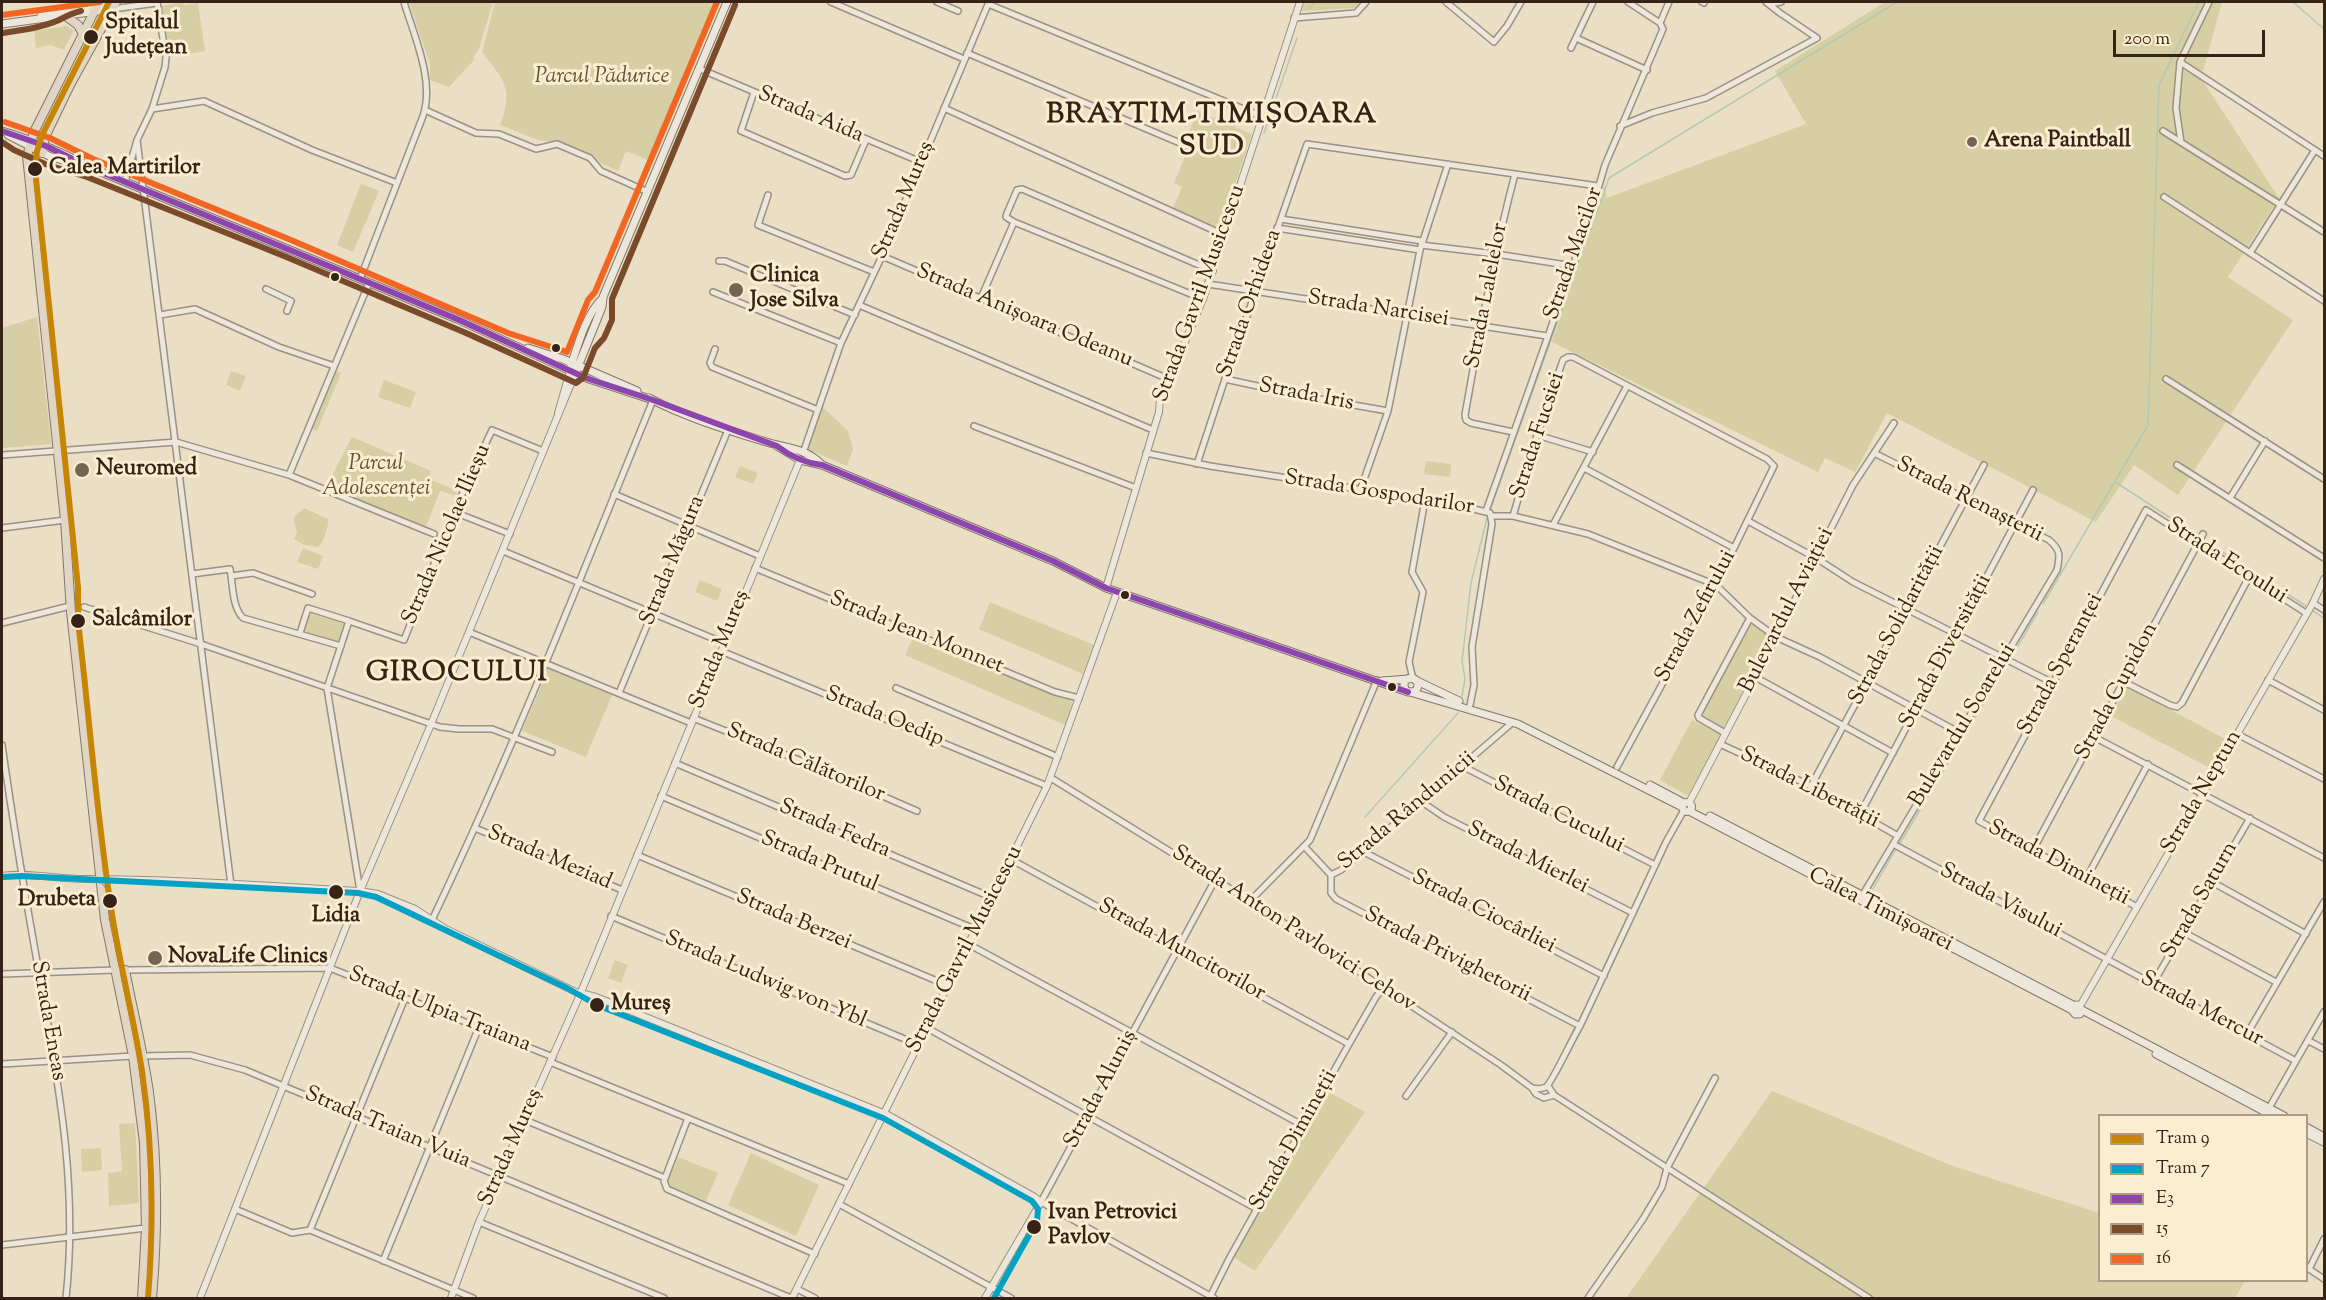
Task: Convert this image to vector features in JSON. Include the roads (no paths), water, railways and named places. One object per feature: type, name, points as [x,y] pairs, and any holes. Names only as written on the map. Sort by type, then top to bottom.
[{"type":"main road","points":[[573,373],[727,2]]},
{"type":"main road","points":[[30,20],[57,11],[99,3],[115,4]]},
{"type":"main road","points":[[99,3],[29,143],[65,520],[70,606],[100,878],[105,920],[133,1056],[144,1143],[146,1228],[142,1299]]},
{"type":"main road","points":[[2,24],[94,12],[115,4]]},
{"type":"main road","points":[[42,149],[70,85],[115,4]]},
{"type":"main road","points":[[67,16],[78,25],[83,34]]},
{"type":"main road","points":[[2,131],[73,164],[125,182],[360,279],[505,341],[573,373],[653,400]]},
{"type":"main road","points":[[505,341],[575,364],[653,400],[728,430],[777,446],[800,460],[822,465],[1053,561],[1106,588],[1409,692],[1469,706]]},
{"type":"main road","points":[[777,446],[783,445],[803,452],[822,465]]},
{"type":"main road","points":[[1409,692],[1418,688],[1418,684],[1412,679]]},
{"type":"main road","points":[[1409,692],[1404,684],[1412,679]]},
{"type":"main road","points":[[1378,680],[1412,679],[1469,706]]},
{"type":"main road","name":"Calea Timișoarei","points":[[1469,706],[1514,722],[1564,745],[1862,896],[2078,1009],[2269,1114]]},
{"type":"main road","name":"Calea Timișoarei","points":[[1469,706],[1507,715],[1539,728],[1617,767],[1687,807],[2280,1114]]},
{"type":"main road","name":"Strada Ulpia Traiana","points":[[115,970],[125,970]]},
{"type":"main road","points":[[125,970],[149,1093],[156,1179],[157,1228],[152,1299]]},
{"type":"main road","points":[[2308,1128],[2325,1137]]},
{"type":"main road","points":[[2308,1134],[2325,1142]]},
{"type":"street","points":[[115,4],[157,2],[166,63],[152,110],[137,140],[125,182]]},
{"type":"street","points":[[360,279],[425,110],[426,79],[404,2]]},
{"type":"street","points":[[831,2],[1187,146]]},
{"type":"street","points":[[937,2],[957,11]]},
{"type":"street","name":"Strada Gavril Musicescu","points":[[1106,588],[1154,430],[1166,378],[1173,370],[1213,271],[1300,2]]},
{"type":"street","points":[[1294,18],[1356,13],[1366,2]]},
{"type":"street","points":[[1446,2],[1494,42],[1507,26],[1521,2]]},
{"type":"street","points":[[1571,48],[1593,2]]},
{"type":"street","points":[[1628,2],[1660,23]]},
{"type":"street","name":"Strada Macilor","points":[[1489,513],[1513,432],[1573,266],[1598,186],[1620,126],[1647,70],[1663,29],[1660,23],[1669,2]]},
{"type":"street","points":[[1768,3],[1781,2]]},
{"type":"street","points":[[2181,142],[2176,108],[2180,62],[2209,2]]},
{"type":"street","points":[[988,3],[1263,117]]},
{"type":"street","name":"Strada Mureș","points":[[451,1299],[479,1222],[580,993],[800,460],[841,343],[882,256],[988,3]]},
{"type":"street","points":[[1620,126],[1652,113],[1706,98],[1817,38],[1780,14],[1768,3]]},
{"type":"street","points":[[1576,38],[1647,70]]},
{"type":"street","points":[[2180,62],[2325,156]]},
{"type":"street","name":"Strada Aida","points":[[700,69],[921,162]]},
{"type":"street","points":[[754,92],[741,131],[835,172],[845,176],[851,175],[866,140]]},
{"type":"street","points":[[152,110],[204,101],[312,150],[397,183]]},
{"type":"street","points":[[944,108],[1224,235]]},
{"type":"street","points":[[425,110],[476,132],[499,134],[537,149],[557,144],[590,158],[601,171],[648,192]]},
{"type":"street","points":[[2163,131],[2325,232]]},
{"type":"street","points":[[137,140],[231,885]]},
{"type":"street","name":"Strada Orhideea","points":[[1197,464],[1307,144],[1448,164]]},
{"type":"street","points":[[2250,253],[2315,150]]},
{"type":"street","points":[[1360,491],[1388,411],[1421,245],[1448,164],[1598,186]]},
{"type":"street","name":"Strada Lalelelor","points":[[1513,432],[1471,423],[1466,420],[1465,415],[1480,325],[1515,174]]},
{"type":"street","points":[[1203,299],[1014,222],[1006,217],[1006,213],[1019,188],[1213,271]]},
{"type":"street","points":[[768,195],[758,225],[874,272]]},
{"type":"street","points":[[2164,197],[2325,301]]},
{"type":"street","points":[[1281,219],[1421,245]]},
{"type":"street","points":[[981,298],[1014,222]]},
{"type":"street","points":[[1277,228],[1496,254],[1573,266]]},
{"type":"street","name":"Strada Anișoara Odeanu","points":[[882,256],[1166,378]]},
{"type":"street","points":[[719,261],[725,261],[855,315]]},
{"type":"street","points":[[289,475],[369,283]]},
{"type":"street","name":"Strada Narcisei","points":[[1208,284],[1547,336]]},
{"type":"street","points":[[266,289],[291,301],[287,311]]},
{"type":"street","points":[[713,292],[841,343]]},
{"type":"street","points":[[859,305],[1154,430]]},
{"type":"street","points":[[160,315],[195,309],[279,347],[334,366]]},
{"type":"street","points":[[715,349],[710,363],[712,367],[818,410]]},
{"type":"street","name":"Strada Fucsiei","points":[[1513,516],[1537,435],[1563,360],[1568,357],[1628,386]]},
{"type":"street","points":[[200,1299],[360,891],[432,724],[557,416],[565,403],[573,373]]},
{"type":"street","name":"Strada Iris","points":[[1225,379],[1388,411]]},
{"type":"street","points":[[2166,379],[2325,479]]},
{"type":"street","points":[[1553,525],[1628,386]]},
{"type":"street","name":"Strada Zefirului","points":[[1617,767],[1716,585],[1773,466],[1767,459],[1628,386]]},
{"type":"street","points":[[432,920],[476,828],[581,582],[653,400]]},
{"type":"street","name":"Bulevardul Aviației","points":[[1548,1086],[1580,1026],[1655,865],[1776,637],[1853,485],[1894,423]]},
{"type":"street","points":[[974,426],[1136,488]]},
{"type":"street","name":"Strada Nicolae Ilieșu","points":[[349,621],[404,640],[454,512],[492,430],[543,451]]},
{"type":"street","name":"Strada Măgura","points":[[619,693],[728,430]]},
{"type":"street","points":[[1537,435],[1593,452]]},
{"type":"street","points":[[2230,498],[2265,441]]},
{"type":"street","points":[[2,455],[176,442],[289,475],[434,534]]},
{"type":"street","name":"Strada Gospodarilor","points":[[1146,453],[1197,464],[1425,500],[1489,513],[1472,646],[1474,685],[1469,706]]},
{"type":"street","name":"Strada Renașterii","points":[[1874,453],[2049,540],[2060,553]]},
{"type":"street","name":"Strada Solidarității","points":[[1811,786],[1984,465]]},
{"type":"street","points":[[2177,465],[2325,558]]},
{"type":"street","points":[[1584,468],[1734,548]]},
{"type":"street","name":"Strada Diversității","points":[[1860,814],[2033,490]]},
{"type":"street","points":[[614,494],[760,556]]},
{"type":"street","points":[[1412,679],[1409,662],[1423,592],[1412,572],[1425,500]]},
{"type":"street","name":"Strada Ecoului","points":[[2146,510],[2201,539],[2249,577],[2310,608],[2325,610]]},
{"type":"street","name":"Strada Speranței","points":[[1979,821],[2146,510]]},
{"type":"street","points":[[454,512],[510,534]]},
{"type":"street","points":[[1489,513],[1553,525],[1605,540],[1716,585],[1750,618],[1776,637],[1820,657],[1959,733]]},
{"type":"street","points":[[2,528],[65,520]]},
{"type":"street","points":[[1748,521],[1816,558],[1853,582],[2053,683]]},
{"type":"street","name":"Strada Cupidon","points":[[2033,850],[2201,539]]},
{"type":"street","points":[[503,551],[724,643]]},
{"type":"street","name":"Bulevardul Soarelui","points":[[1862,896],[1896,846],[1898,836],[2057,570],[2060,553]]},
{"type":"street","name":"Strada Jean Monnet","points":[[755,568],[1055,692],[1079,698]]},
{"type":"street","points":[[231,573],[238,613],[243,618],[341,646]]},
{"type":"street","points":[[192,574],[253,573],[312,594]]},
{"type":"street","points":[[2124,682],[2170,705],[2177,707],[2182,703],[2249,577]]},
{"type":"street","name":"Strada Neptun","points":[[2078,1009],[2325,579]]},
{"type":"street","name":"Strada Gavril Musicescu","points":[[791,1299],[970,945],[1047,786],[1117,592]]},
{"type":"street","points":[[2,623],[70,606]]},
{"type":"street","points":[[84,606],[432,724],[449,729],[492,729],[552,752]]},
{"type":"street","points":[[300,633],[308,608],[349,621],[327,688],[360,891]]},
{"type":"street","points":[[1725,733],[1699,718],[1698,715],[1750,618]]},
{"type":"street","name":"Strada Călătorilor","points":[[469,632],[619,693],[809,764],[917,811]]},
{"type":"street","name":"Strada Oedip","points":[[721,651],[1047,786]]},
{"type":"street","points":[[1755,676],[1893,753]]},
{"type":"street","points":[[1250,901],[1310,840],[1378,680]]},
{"type":"street","points":[[2268,680],[2325,710]]},
{"type":"street","points":[[896,688],[1058,757]]},
{"type":"street","name":"Strada Rândunicii","points":[[1304,846],[1332,875],[1341,870],[1514,722]]},
{"type":"street","points":[[2237,734],[2325,779]]},
{"type":"street","points":[[2094,737],[2325,858]]},
{"type":"street","name":"Strada Libertății","points":[[1720,744],[1811,786],[1898,836]]},
{"type":"street","name":"Strada Eneas","points":[[2,745],[66,1146],[70,1236],[66,1299]]},
{"type":"street","name":"Strada Fedra","points":[[675,763],[993,898]]},
{"type":"street","points":[[2086,879],[2148,764]]},
{"type":"street","name":"Strada Cucului","points":[[1462,766],[1655,865]]},
{"type":"street","name":"Strada Anton Pavlovici Cehov","points":[[1051,777],[1250,901],[1452,1032],[1540,1096],[1544,1098],[1554,1095]]},
{"type":"street","name":"Strada Prutul","points":[[661,796],[977,930]]},
{"type":"street","name":"Strada Mierlei","points":[[1422,802],[1444,817],[1633,913]]},
{"type":"street","name":"Strada Saturn","points":[[2152,985],[2250,818]]},
{"type":"street","name":"Strada Dimineții","points":[[1979,821],[2137,906]]},
{"type":"street","name":"Strada Meziad","points":[[476,828],[622,890]]},
{"type":"street","name":"Strada Visului","points":[[1896,846],[2107,959]]},
{"type":"street","name":"Strada Ciocârliei","points":[[1362,851],[1604,976]]},
{"type":"street","name":"Strada Berzei","points":[[636,855],[949,986]]},
{"type":"street","name":"Strada Muncitorilor","points":[[1012,860],[1349,1044]]},
{"type":"street","name":"Strada Privighetorii","points":[[1332,875],[1331,893],[1336,899],[1580,1026]]},
{"type":"street","points":[[2,876],[100,878],[360,891],[378,894],[415,909],[446,929],[580,993],[596,997],[885,1114],[1212,1298]]},
{"type":"street","name":"Strada Aluniș","points":[[985,1299],[1088,1117],[1215,880]]},
{"type":"street","points":[[2212,882],[2306,934]]},
{"type":"street","points":[[2247,1034],[2325,902]]},
{"type":"street","name":"Strada Ludwig von Ybl","points":[[611,916],[919,1045]]},
{"type":"street","points":[[2183,932],[2276,982]]},
{"type":"street","points":[[970,945],[1304,1126]]},
{"type":"street","name":"Strada Mercur","points":[[2107,959],[2296,1061]]},
{"type":"street","name":"Strada Ulpia Traiana","points":[[125,970],[330,968],[479,1028],[849,1184]]},
{"type":"street","name":"Strada Ulpia Traiana","points":[[2,974],[115,970]]},
{"type":"street","name":"Strada Dimineții","points":[[1212,1298],[1257,1209],[1349,1044],[1383,988]]},
{"type":"street","points":[[310,1230],[405,998]]},
{"type":"street","points":[[2269,1108],[2325,1012]]},
{"type":"street","points":[[383,1261],[479,1028]]},
{"type":"street","points":[[927,1028],[1257,1209]]},
{"type":"street","points":[[1407,1096],[1452,1032]]},
{"type":"street","points":[[2309,1041],[2325,1049]]},
{"type":"street","name":"Strada Traian Vuia","points":[[143,1056],[190,1055],[226,1063],[284,1084],[499,1178],[791,1299]]},
{"type":"street","points":[[2,1064],[133,1056]]},
{"type":"street","points":[[1588,1299],[1662,1187],[1666,1168],[1715,1078]]},
{"type":"street","points":[[1532,1088],[1541,1089],[1548,1086],[1554,1095],[1869,1299]]},
{"type":"street","points":[[688,1118],[665,1178],[665,1186],[670,1191],[815,1254]]},
{"type":"street","points":[[525,1120],[665,1178]]},
{"type":"street","points":[[839,1204],[1011,1299]]},
{"type":"street","points":[[235,1209],[292,1233],[310,1230],[473,1299]]},
{"type":"street","points":[[479,1222],[664,1299]]},
{"type":"street","points":[[2,1245],[146,1228]]},
{"type":"street","points":[[2325,1239],[2309,1269],[2325,1279]]},
{"type":"street","points":[[797,1289],[815,1299]]},
{"type":"waterway","points":[[1309,8],[1315,2]]},
{"type":"waterway","points":[[1490,510],[1609,178],[1897,2]]},
{"type":"waterway","points":[[2043,604],[2148,425],[2159,85],[2199,2]]},
{"type":"waterway","points":[[2293,2],[2324,29]]},
{"type":"waterway","points":[[1264,133],[1297,38]]},
{"type":"waterway","points":[[2117,483],[2198,536]]},
{"type":"waterway","points":[[1462,696],[1465,679],[1462,661],[1471,583],[1488,514]]},
{"type":"waterway","points":[[2202,539],[2309,608]]},
{"type":"waterway","points":[[2313,611],[2324,618]]},
{"type":"waterway","points":[[2012,656],[2038,612]]},
{"type":"waterway","points":[[1899,845],[2006,665]]},
{"type":"waterway","points":[[1365,817],[1458,713]]},
{"type":"waterway","points":[[1873,889],[1896,849]]},
{"type":"tram line","name":"9","points":[[109,2],[42,135],[35,169],[78,587],[78,621],[101,831],[113,922],[146,1099],[151,1184],[148,1298]]},
{"type":"tram line","points":[[103,871],[109,881],[119,883]]},
{"type":"tram line","name":"7","points":[[2,877],[22,876],[358,893],[376,897],[567,988],[597,1005],[883,1118],[1032,1201],[1038,1209],[1037,1221],[994,1298]]},
{"type":"tram line","points":[[93,880],[103,884],[110,895]]},
{"type":"place","name":"Spitalul Județean","points":[[91,37]]},
{"type":"place","name":"Arena Paintball","points":[[1972,142]]},
{"type":"place","name":"Calea Martirilor","points":[[35,169]]},
{"type":"place","name":"Clinica Jose Silva","points":[[736,290]]},
{"type":"place","name":"Neuromed","points":[[82,470]]},
{"type":"place","name":"Salcâmilor","points":[[78,621]]},
{"type":"place","name":"Lidia","points":[[336,892]]},
{"type":"place","name":"Drubeta","points":[[110,901]]},
{"type":"place","name":"NovaLife Clinics","points":[[155,958]]},
{"type":"place","name":"Mureș","points":[[597,1005]]},
{"type":"place","name":"Ivan Petrovici Pavlov","points":[[1034,1227]]},
{"type":"district","name":"BRAYTIM-TIMIȘOARA SUD","points":[[1212,133]]},
{"type":"district","name":"GIROCULUI","points":[[457,675]]},
{"type":"park label","name":"Parcul Pădurice","points":[[602,78]]},
{"type":"park label","name":"Parcul Adolescenței","points":[[376,478]]}]
